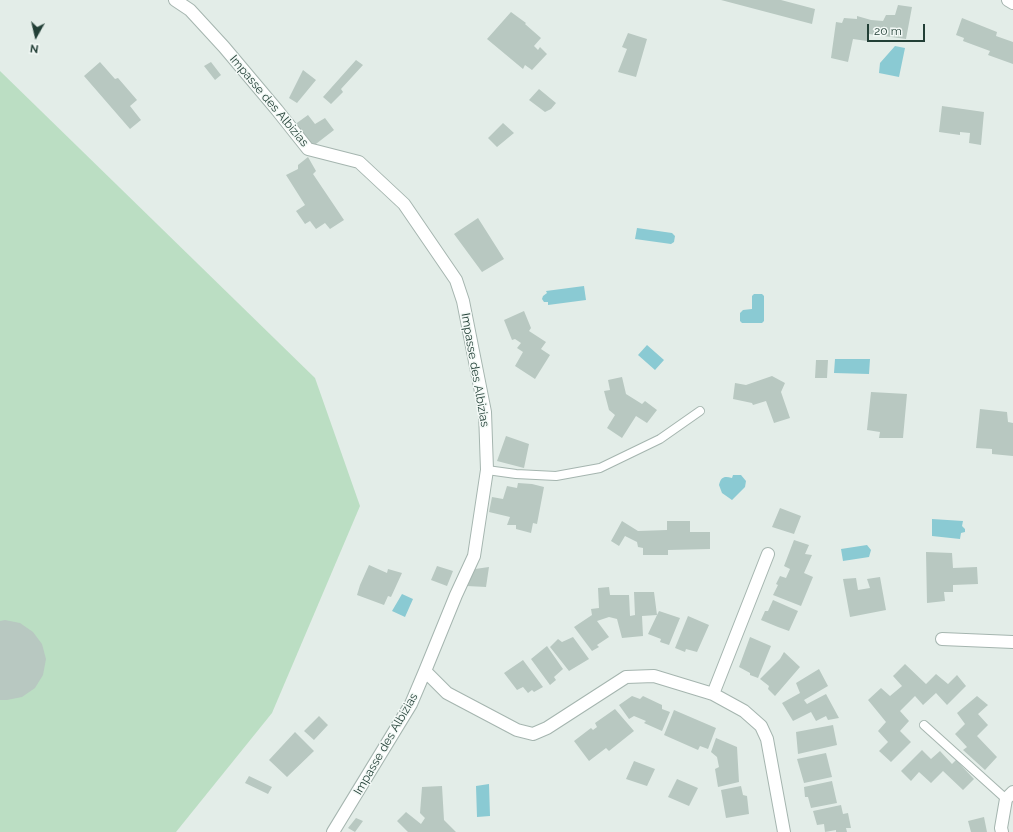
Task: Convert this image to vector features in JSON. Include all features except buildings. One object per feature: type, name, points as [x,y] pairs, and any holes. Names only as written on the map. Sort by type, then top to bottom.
[{"type":"street","name":"Impasse des Albizias","points":[[175,0],[190,10],[224,47],[308,149],[359,162],[404,204],[456,280],[463,301],[485,412],[487,470],[474,556],[410,704],[333,832]]},
{"type":"street","points":[[1008,0],[1013,3]]},
{"type":"street","points":[[713,694],[768,554]]},
{"type":"street","points":[[942,639],[1013,642]]},
{"type":"street","points":[[425,671],[447,693],[517,730],[533,734],[547,728],[626,677],[654,676],[713,694],[744,711],[761,726],[767,739],[784,832]]},
{"type":"street","points":[[1002,832],[1001,828],[1010,795]]},
{"type":"lane","points":[[487,470],[516,474],[556,476],[600,468],[660,439],[700,411]]},
{"type":"lane","points":[[924,725],[1010,795]]},
{"type":"green space","points":[[0,71],[315,378],[360,506],[272,713],[176,832],[0,832]]},
{"type":"water","points":[[895,46],[905,48],[899,77],[879,73],[880,63]]},
{"type":"water","points":[[637,228],[672,233],[675,236],[674,242],[671,244],[635,239]]},
{"type":"water","points":[[584,286],[586,300],[548,305],[548,302],[544,302],[542,299],[547,293],[546,291]]},
{"type":"water","points":[[754,294],[762,294],[764,296],[764,321],[762,323],[742,323],[740,321],[740,313],[743,310],[752,309],[752,296]]},
{"type":"water","points":[[647,345],[664,360],[655,370],[638,355]]},
{"type":"water","points":[[835,359],[870,359],[869,374],[834,373]]},
{"type":"water","points":[[733,475],[741,475],[746,481],[745,487],[732,500],[722,493],[719,485],[723,478],[732,478]]},
{"type":"water","points":[[932,519],[963,521],[962,526],[965,529],[965,532],[961,533],[960,539],[932,536]]},
{"type":"water","points":[[867,545],[871,550],[869,557],[843,561],[841,549]]},
{"type":"water","points":[[402,594],[413,599],[405,617],[392,611]]},
{"type":"water","points":[[489,784],[490,816],[477,817],[476,786]]}]
